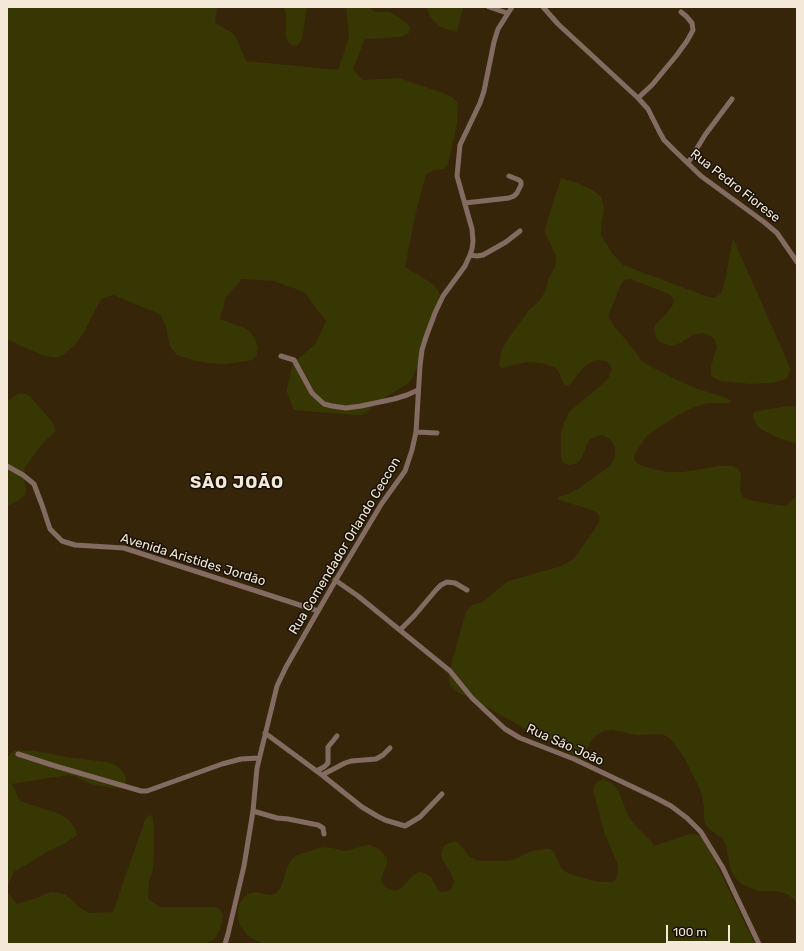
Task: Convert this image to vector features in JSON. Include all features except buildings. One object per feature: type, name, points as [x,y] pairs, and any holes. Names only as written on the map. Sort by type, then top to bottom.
[{"type":"street","points":[[489,7],[507,13]]},
{"type":"street","name":"Rua Comendador Orlando Ceccon","points":[[225,944],[244,866],[253,811],[257,768],[277,686],[286,667],[336,580],[382,503],[405,471],[412,450],[416,432],[422,350],[435,313],[443,296],[465,266],[470,255],[473,241],[472,230],[457,176],[460,145],[480,103],[484,91],[498,29],[512,7]]},
{"type":"street","name":"Rua Pedro Fiorese","points":[[543,7],[564,29],[638,98],[648,109],[664,140],[701,176],[777,233],[797,262]]},
{"type":"street","points":[[638,98],[652,85],[687,41],[692,30],[692,23],[682,12]]},
{"type":"street","points":[[688,164],[705,135],[732,99]]},
{"type":"street","points":[[465,203],[509,198],[514,196],[519,189],[521,182],[509,176]]},
{"type":"street","points":[[470,255],[483,255],[506,242],[520,231]]},
{"type":"street","points":[[281,356],[294,360],[312,393],[324,404],[332,406],[346,408],[362,406],[394,399],[418,390]]},
{"type":"street","points":[[416,432],[437,433]]},
{"type":"street","name":"Avenida Aristides Jordão","points":[[7,466],[23,475],[34,484],[50,529],[62,541],[75,545],[124,548],[318,611]]},
{"type":"street","name":"Rua São João","points":[[336,580],[358,596],[450,671],[472,698],[505,729],[520,738],[574,759],[654,797],[671,806],[687,818],[701,832],[723,868],[759,944]]},
{"type":"street","points":[[400,630],[441,585],[447,582],[454,583],[467,590]]},
{"type":"street","points":[[265,733],[362,806],[377,816],[389,821],[405,826],[420,817],[442,794]]},
{"type":"street","points":[[316,771],[328,763],[328,747],[337,736]]},
{"type":"street","points":[[322,775],[351,761],[376,759],[390,748]]},
{"type":"street","points":[[18,754],[141,792],[148,791],[222,764],[240,759],[260,758]]},
{"type":"street","points":[[253,811],[277,818],[318,825],[323,828],[324,834]]},
{"type":"shaded area","points":[[7,7],[217,7],[215,23],[234,34],[246,61],[338,70],[349,37],[346,7],[370,7],[373,11],[389,12],[407,23],[410,27],[409,33],[406,35],[400,37],[365,39],[353,69],[363,80],[399,78],[443,93],[452,97],[457,102],[457,123],[448,165],[444,169],[434,170],[426,174],[415,216],[405,267],[433,284],[440,295],[416,370],[410,382],[375,404],[362,415],[294,410],[287,393],[293,363],[315,344],[326,321],[304,292],[274,281],[242,279],[226,297],[220,319],[247,329],[256,342],[258,348],[257,354],[254,359],[248,361],[225,364],[208,363],[177,355],[171,348],[166,327],[160,314],[113,295],[101,299],[76,344],[58,357],[42,355],[7,339]]},
{"type":"shaded area","points":[[284,7],[307,7],[303,34],[301,41],[297,46],[289,43],[286,38],[286,14]]},
{"type":"shaded area","points":[[426,7],[463,7],[457,32],[439,26],[431,18]]},
{"type":"shaded area","points":[[561,178],[577,183],[594,191],[601,197],[604,209],[601,235],[612,253],[623,265],[703,295],[714,298],[721,294],[733,238],[788,363],[790,370],[788,377],[771,383],[750,384],[721,381],[714,378],[711,375],[711,366],[717,347],[715,340],[711,336],[702,333],[693,335],[672,346],[662,343],[658,340],[654,329],[656,324],[672,306],[674,302],[673,298],[669,294],[630,279],[624,280],[621,284],[609,315],[613,325],[642,361],[677,380],[731,401],[729,403],[705,404],[689,409],[673,418],[648,435],[643,441],[635,453],[634,459],[637,463],[642,466],[667,472],[683,472],[719,466],[732,466],[737,468],[741,474],[740,490],[742,496],[746,499],[784,506],[797,496],[797,902],[785,893],[776,891],[758,891],[745,886],[733,875],[730,868],[726,845],[723,839],[710,830],[705,824],[704,807],[700,789],[684,757],[670,738],[662,734],[637,735],[612,730],[604,731],[595,736],[591,741],[587,749],[585,759],[580,759],[457,692],[450,685],[449,672],[466,612],[472,605],[485,600],[507,582],[558,567],[573,559],[598,524],[600,518],[598,513],[592,510],[559,500],[558,497],[579,488],[609,467],[615,455],[615,447],[610,439],[602,435],[590,439],[581,459],[576,464],[569,465],[563,463],[561,456],[561,435],[569,412],[609,377],[612,369],[606,361],[598,360],[588,364],[568,386],[564,385],[556,368],[548,365],[526,362],[502,368],[499,365],[501,352],[506,342],[529,310],[540,300],[545,292],[549,278],[555,267],[556,256],[545,231]]},
{"type":"shaded area","points":[[18,394],[30,396],[53,423],[55,429],[54,433],[43,443],[25,467],[25,495],[18,501],[7,506],[7,401]]},
{"type":"shaded area","points":[[789,406],[797,407],[797,444],[776,437],[761,429],[756,424],[753,415],[754,412]]},
{"type":"shaded area","points":[[15,750],[36,751],[106,762],[121,769],[126,780],[125,786],[120,789],[95,785],[75,776],[68,775],[12,784],[20,801],[60,814],[68,819],[75,828],[77,835],[14,872],[7,887],[7,757]]},
{"type":"shaded area","points":[[604,779],[613,784],[618,790],[629,818],[654,846],[686,835],[693,834],[702,837],[755,944],[264,944],[247,935],[240,925],[238,919],[238,908],[244,897],[250,893],[256,892],[270,895],[277,893],[281,887],[291,860],[297,855],[323,847],[343,851],[369,845],[375,847],[387,858],[387,864],[381,878],[383,884],[386,888],[395,891],[400,889],[413,875],[419,872],[425,873],[431,877],[439,891],[448,891],[452,888],[454,882],[452,876],[441,856],[445,845],[454,842],[458,842],[469,856],[481,861],[506,861],[515,859],[532,851],[550,849],[554,853],[564,871],[598,882],[614,882],[618,873],[618,865],[605,835],[593,790],[597,782]]},
{"type":"shaded area","points":[[151,815],[154,825],[154,855],[153,869],[149,880],[148,899],[160,907],[214,907],[220,909],[223,915],[222,922],[214,940],[204,944],[8,944],[7,892],[17,904],[51,892],[66,895],[79,907],[89,913],[113,912],[145,820]]},
{"type":"district","name":"SÃO JOÃO","points":[[237,483]]}]
